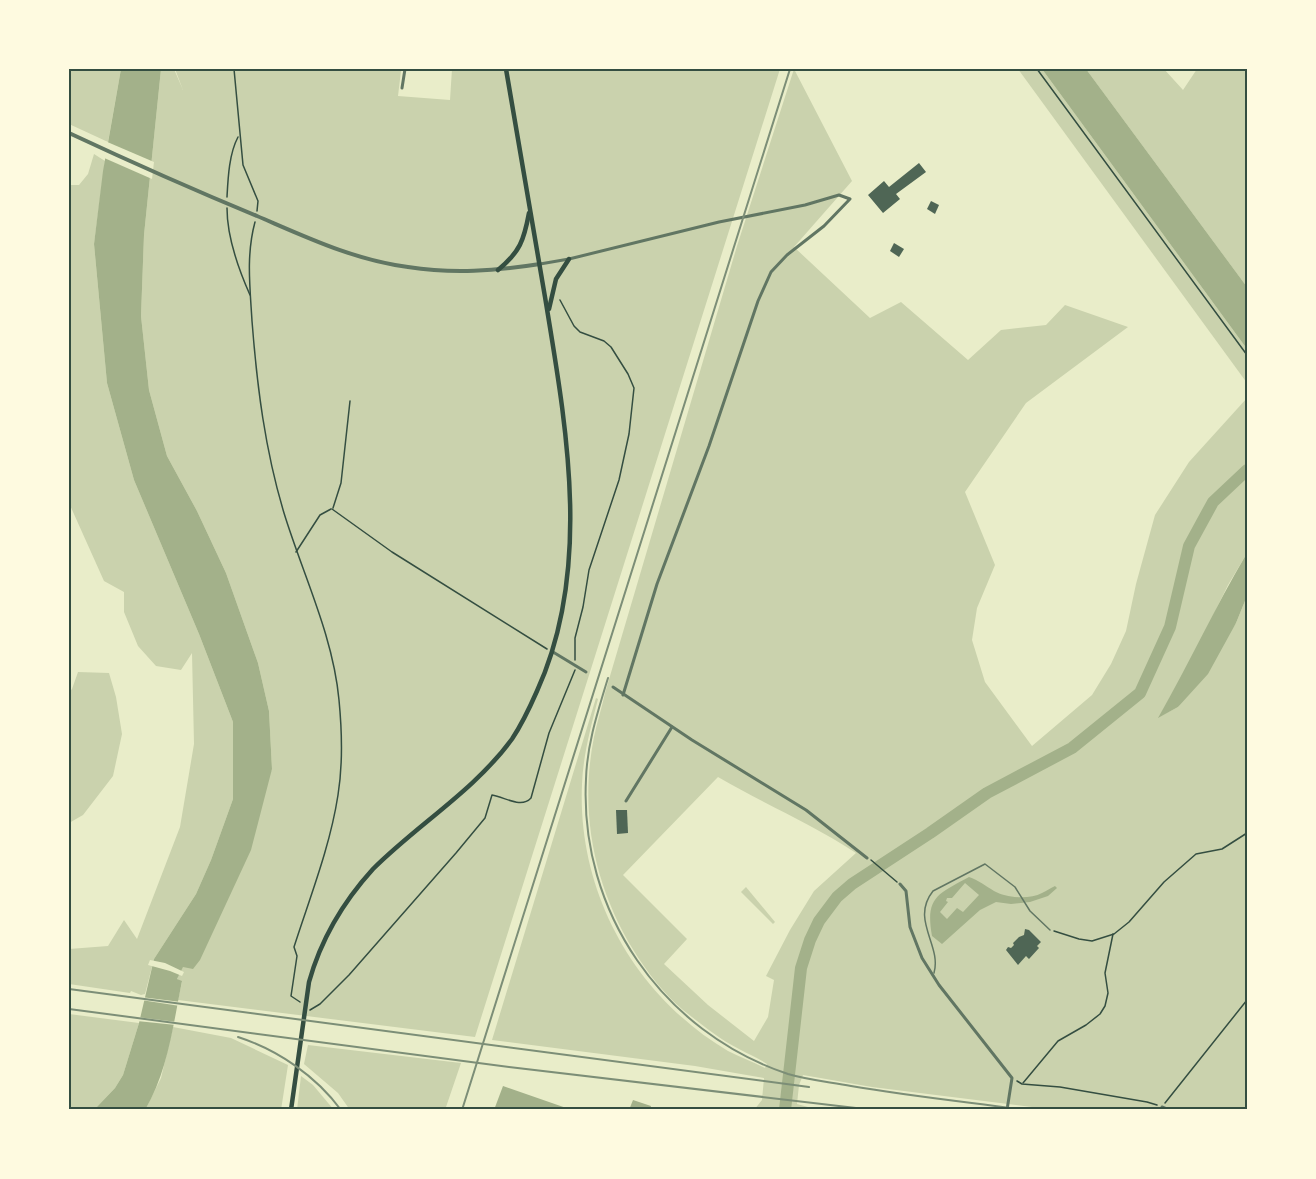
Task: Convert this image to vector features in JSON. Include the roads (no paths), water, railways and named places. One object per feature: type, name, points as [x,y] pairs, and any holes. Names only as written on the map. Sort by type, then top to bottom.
[{"type":"main road","points":[[291,1110],[303,1012],[314,963],[333,922],[373,868],[474,782],[512,738],[527,713],[553,652],[561,623],[566,590],[569,515],[565,437],[540,264],[506,69]]},
{"type":"main road","points":[[498,270],[519,250],[530,210]]},
{"type":"main road","points":[[548,314],[556,279],[569,259]]},
{"type":"street","points":[[402,88],[405,69]]},
{"type":"street","points":[[69,133],[318,243],[373,261],[444,271],[498,270],[569,259],[719,222],[805,205],[839,195],[850,199],[824,226],[787,255],[771,272],[758,301],[709,446],[657,584],[623,695]]},
{"type":"street","points":[[553,652],[586,672]]},
{"type":"street","points":[[613,687],[672,727],[806,810],[867,858]]},
{"type":"street","points":[[626,801],[672,727]]},
{"type":"street","points":[[900,884],[906,891],[910,927],[922,958],[1012,1078],[1007,1110]]},
{"type":"street","points":[[1162,1107],[1169,1110]]},
{"type":"lane","points":[[934,975],[937,963],[926,931],[924,907],[933,891],[985,864],[1015,887],[1025,904],[1050,930]]},
{"type":"waterway","points":[[785,1110],[801,968],[819,921],[837,897],[852,884],[987,793],[1072,748],[1140,693],[1170,627],[1189,546],[1213,502],[1247,470]]},
{"type":"railway","points":[[462,1110],[790,69]]},
{"type":"railway","points":[[608,678],[588,753],[586,779],[588,828],[597,875],[614,919],[637,960],[667,997],[702,1029],[743,1055],[788,1074],[873,1090],[1026,1110]]},
{"type":"railway","points":[[69,989],[809,1087]]},
{"type":"railway","points":[[69,1009],[509,1067],[873,1110]]},
{"type":"railway","points":[[238,1037],[282,1057],[308,1075],[341,1110]]}]
